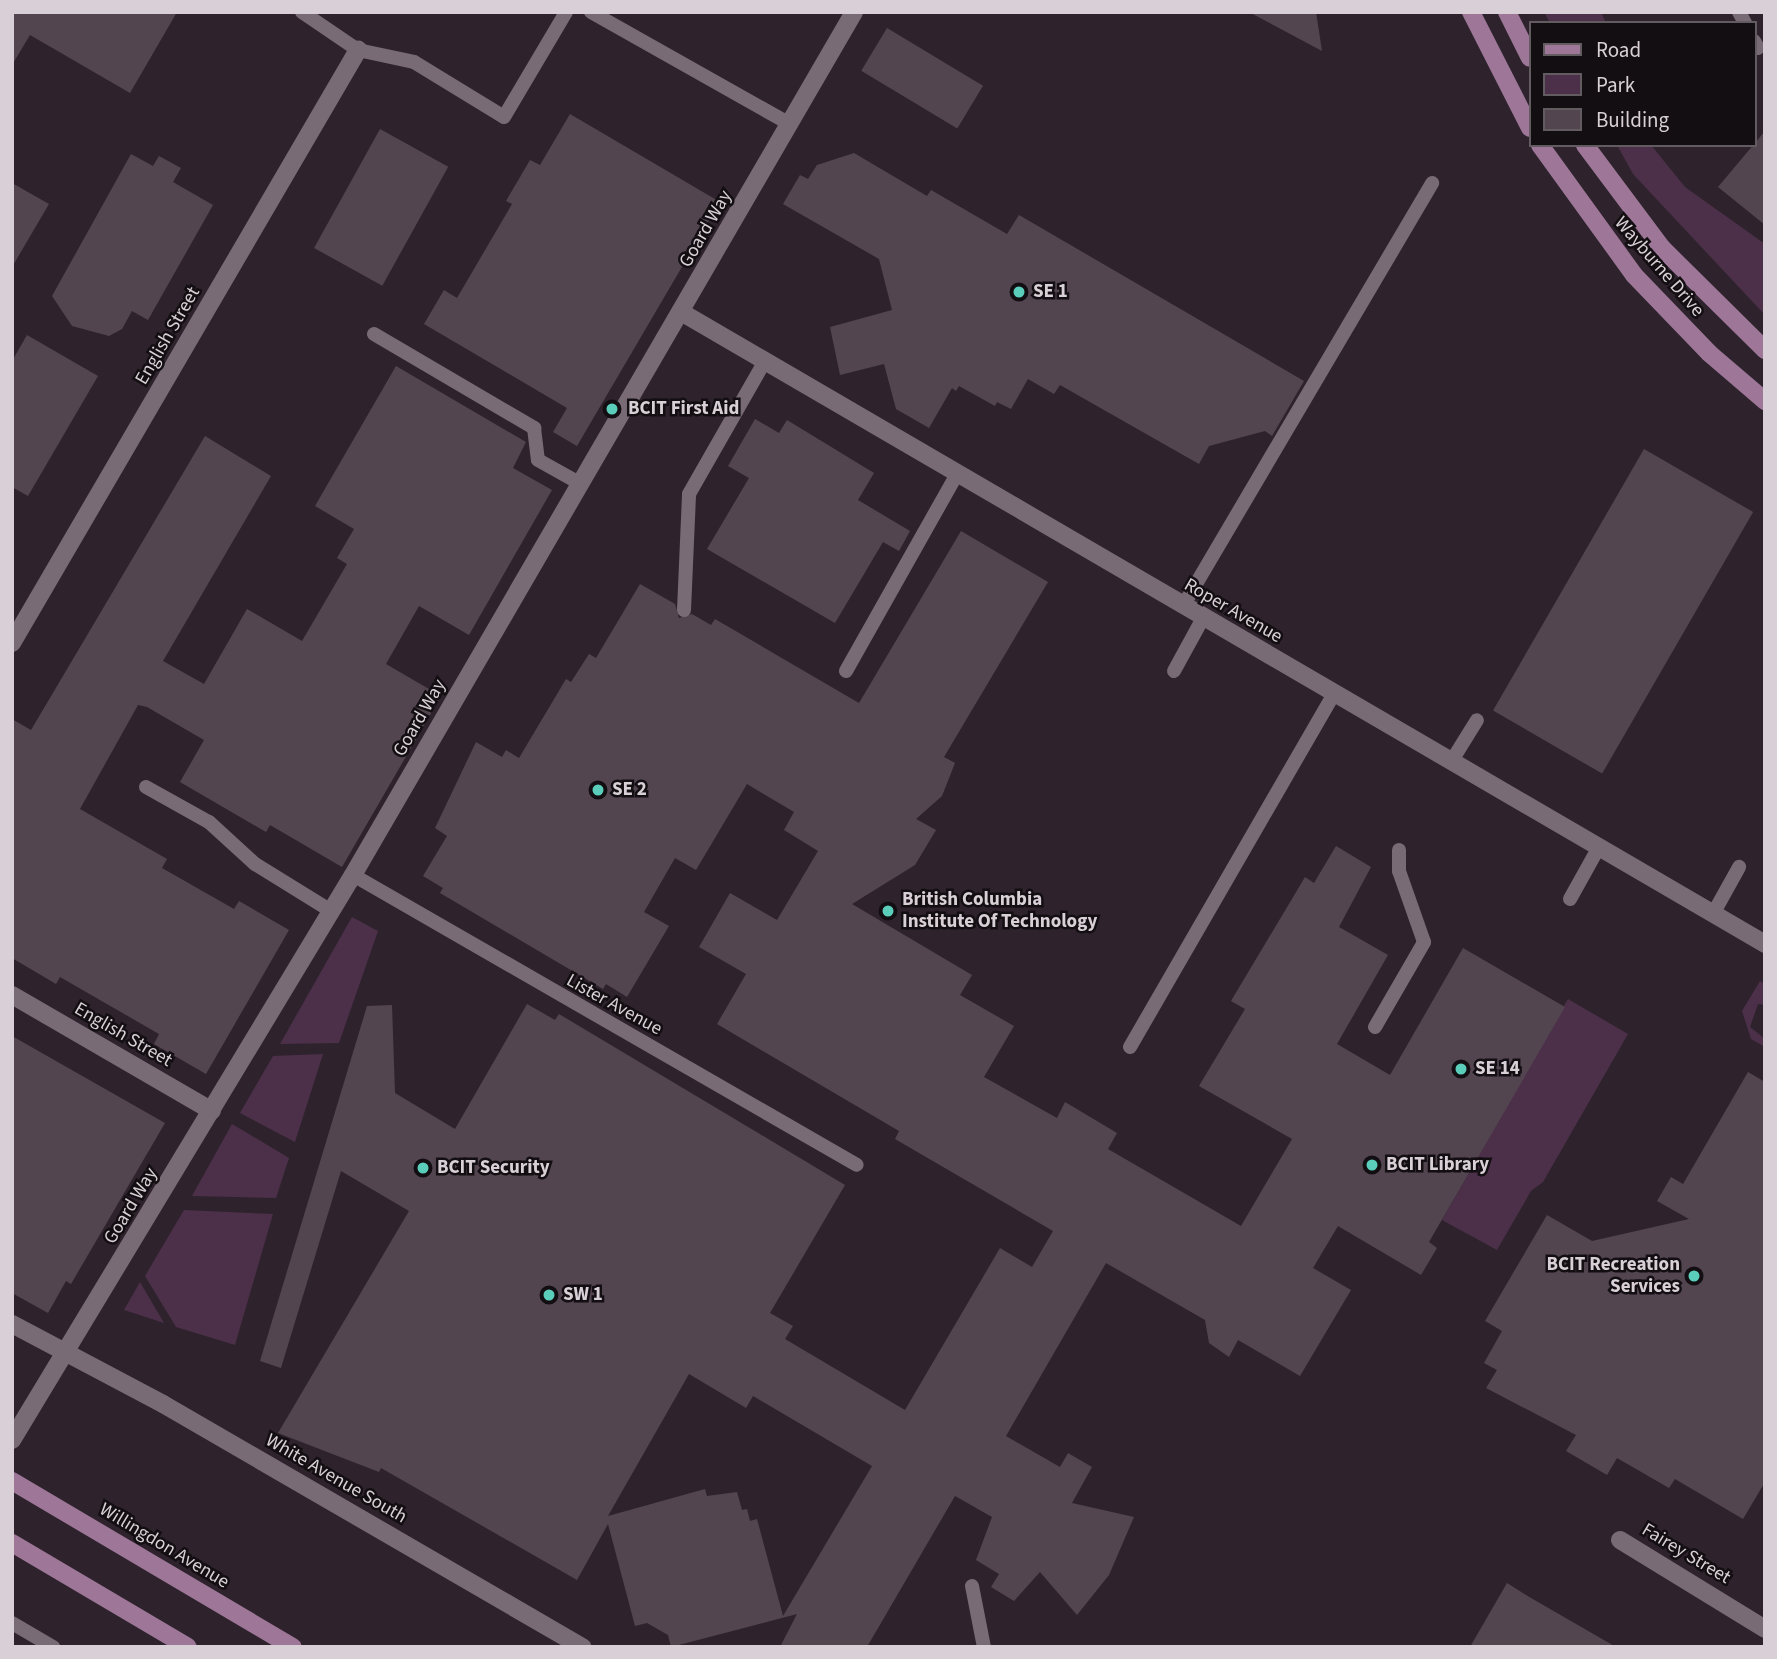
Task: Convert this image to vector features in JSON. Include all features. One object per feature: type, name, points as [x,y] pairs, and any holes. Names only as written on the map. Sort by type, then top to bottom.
[{"type":"street","name":"Goard Way","points":[[12,1440],[353,875],[854,12]]},
{"type":"street","points":[[1471,12],[1528,124]]},
{"type":"street","points":[[1507,12],[1528,54]]},
{"type":"street","name":"English Street","points":[[12,643],[358,50]]},
{"type":"street","name":"Wayburne Drive","points":[[1541,147],[1634,275],[1709,353],[1765,401]]},
{"type":"street","name":"Wayburne Drive","points":[[1586,147],[1662,248],[1765,350]]},
{"type":"street","name":"Roper Avenue","points":[[681,312],[1765,944]]},
{"type":"street","name":"English Street","points":[[12,995],[212,1111]]},
{"type":"street","name":"White Avenue South","points":[[12,1324],[583,1647]]},
{"type":"street","name":"Willingdon Avenue","points":[[12,1481],[293,1647]]},
{"type":"street","name":"Fairey Street","points":[[1620,1540],[1765,1629]]},
{"type":"street","points":[[12,1544],[188,1647]]},
{"type":"lane","points":[[302,12],[358,50],[414,62],[504,117],[566,12]]},
{"type":"lane","points":[[591,12],[790,124]]},
{"type":"lane","points":[[1183,606],[1432,183]]},
{"type":"lane","points":[[374,334],[534,428],[538,460],[581,484]]},
{"type":"lane","points":[[684,610],[689,494],[765,361]]},
{"type":"lane","points":[[846,671],[957,474]]},
{"type":"lane","points":[[1174,671],[1203,618]]},
{"type":"lane","points":[[1129,1047],[1334,694]]},
{"type":"lane","points":[[1451,762],[1477,720]]},
{"type":"lane","points":[[146,787],[209,822],[255,864],[331,911]]},
{"type":"lane","points":[[1570,899],[1598,847]]},
{"type":"lane","points":[[1375,1027],[1424,942],[1399,871],[1399,850]]},
{"type":"lane","points":[[1713,914],[1739,867]]},
{"type":"lane","name":"Lister Avenue","points":[[353,875],[858,1165]]},
{"type":"lane","points":[[972,1586],[984,1647]]},
{"type":"lane","points":[[12,1623],[53,1647]]},
{"type":"green space","points":[[1544,12],[1601,12],[1605,21],[1549,21]]},
{"type":"green space","points":[[1618,147],[1653,147],[1685,187],[1765,244],[1765,315],[1633,174]]},
{"type":"green space","points":[[352,917],[378,931],[339,1043],[280,1044]]},
{"type":"green space","points":[[1760,981],[1765,984],[1765,1005],[1758,1004],[1750,1027],[1765,1039],[1765,1047],[1751,1039],[1742,1011]]},
{"type":"green space","points":[[1568,999],[1628,1034],[1543,1182],[1531,1191],[1497,1250],[1442,1220]]},
{"type":"green space","points":[[323,1054],[295,1142],[240,1113],[273,1056]]},
{"type":"green space","points":[[232,1124],[289,1158],[276,1198],[192,1196]]},
{"type":"green space","points":[[184,1210],[273,1214],[235,1345],[176,1327],[145,1276]]},
{"type":"green space","points":[[140,1282],[164,1323],[124,1310]]},
{"type":"building","points":[[12,12],[177,12],[130,93],[30,35],[12,65]]},
{"type":"building","points":[[1249,12],[1316,12],[1322,51]]},
{"type":"building","points":[[887,28],[983,86],[957,129],[861,71]]},
{"type":"building","points":[[570,114],[720,202],[577,446],[553,432],[567,408],[424,324],[444,290],[457,298],[512,204],[506,201],[530,160],[540,165]]},
{"type":"building","points":[[380,129],[448,167],[382,286],[314,248]]},
{"type":"building","points":[[1765,131],[1765,225],[1718,187],[1752,147],[1756,147],[1756,142]]},
{"type":"building","name":"SE 1","points":[[854,153],[927,196],[931,190],[1007,234],[1019,215],[1304,381],[1272,436],[1265,431],[1209,446],[1199,464],[1060,385],[1054,394],[1028,379],[1011,409],[997,402],[995,406],[959,386],[956,391],[952,388],[929,428],[896,409],[884,364],[840,375],[830,327],[892,310],[879,259],[783,204],[800,175],[808,179],[817,165]]},
{"type":"building","points":[[131,154],[153,166],[159,156],[181,168],[173,182],[213,205],[148,320],[132,311],[122,329],[109,336],[72,326],[52,296]]},
{"type":"building","points":[[12,183],[49,204],[12,267]]},
{"type":"building","points":[[27,335],[98,376],[28,496],[12,487],[12,361]]},
{"type":"building","points":[[396,366],[526,442],[513,468],[552,490],[469,635],[419,606],[386,664],[441,696],[342,867],[270,825],[266,832],[180,782],[204,740],[147,707],[138,705],[80,809],[167,859],[162,868],[234,909],[239,901],[289,930],[206,1074],[154,1044],[159,1034],[60,977],[56,984],[12,958],[12,719],[31,730],[205,436],[271,476],[163,661],[204,684],[247,609],[302,641],[347,564],[337,558],[354,529],[315,506]]},
{"type":"building","points":[[755,419],[779,433],[787,420],[874,473],[858,500],[910,531],[899,551],[883,542],[835,623],[707,549],[749,478],[728,466]]},
{"type":"building","points":[[1644,449],[1753,512],[1602,774],[1493,711]]},
{"type":"building","points":[[961,531],[1048,582],[944,757],[955,763],[942,796],[916,819],[936,830],[915,865],[852,904],[972,975],[960,995],[1014,1026],[984,1077],[1057,1118],[1065,1102],[1117,1133],[1108,1149],[1241,1226],[1292,1139],[1199,1086],[1245,1009],[1231,1001],[1305,877],[1314,883],[1336,846],[1371,867],[1339,927],[1388,955],[1337,1044],[1390,1075],[1463,948],[1565,1007],[1429,1242],[1437,1248],[1421,1275],[1338,1226],[1313,1268],[1351,1290],[1300,1376],[1238,1340],[1229,1357],[1209,1343],[1205,1320],[1106,1263],[1006,1436],[1060,1467],[1068,1453],[1092,1467],[1072,1503],[1134,1517],[1109,1575],[1077,1615],[1040,1572],[1014,1601],[991,1587],[999,1574],[976,1560],[992,1517],[955,1496],[867,1647],[780,1647],[797,1614],[671,1647],[668,1635],[647,1623],[635,1626],[608,1524],[577,1580],[381,1468],[379,1472],[278,1433],[409,1211],[341,1171],[281,1368],[260,1361],[367,1006],[392,1005],[395,1093],[455,1129],[527,1004],[555,1020],[559,1014],[845,1185],[770,1313],[793,1326],[785,1339],[905,1410],[1000,1248],[1032,1267],[1053,1231],[895,1139],[899,1131],[717,1024],[746,974],[699,947],[730,893],[777,920],[818,851],[784,830],[794,812],[747,784],[696,870],[675,858],[644,912],[669,926],[627,997],[606,984],[603,989],[440,893],[443,888],[423,876],[447,836],[435,828],[476,742],[502,757],[506,750],[519,758],[566,679],[571,682],[589,654],[596,658],[640,584],[675,604],[679,618],[692,614],[711,625],[715,619],[859,703]],"holes":[[[689,1374],[746,1408],[753,1396],[872,1466],[783,1616],[757,1519],[750,1521],[747,1509],[742,1510],[737,1492],[707,1496],[705,1489],[608,1516]]]},
{"type":"building","points":[[12,1036],[165,1123],[71,1284],[66,1281],[48,1313],[12,1293]]},
{"type":"building","points":[[1748,1072],[1765,1082],[1765,1482],[1743,1519],[1675,1479],[1669,1488],[1617,1458],[1607,1475],[1566,1451],[1576,1435],[1486,1388],[1497,1370],[1484,1363],[1502,1331],[1485,1321],[1547,1215],[1592,1241],[1689,1219],[1657,1201],[1671,1177],[1683,1184]]},
{"type":"building","points":[[1507,1583],[1531,1598],[1616,1647],[1470,1647]]},
{"type":"place","name":"SE 1","points":[[1019,292]]},
{"type":"place","name":"BCIT First Aid","points":[[612,409]]},
{"type":"place","name":"SE 2","points":[[598,790]]},
{"type":"place","name":"British Columbia Institute Of Technology","points":[[888,911]]},
{"type":"place","name":"SE 14","points":[[1461,1069]]},
{"type":"place","name":"BCIT Library","points":[[1372,1165]]},
{"type":"place","name":"BCIT Security","points":[[423,1168]]},
{"type":"place","name":"BCIT Recreation Services","points":[[1694,1276]]},
{"type":"place","name":"SW 1","points":[[549,1295]]}]
